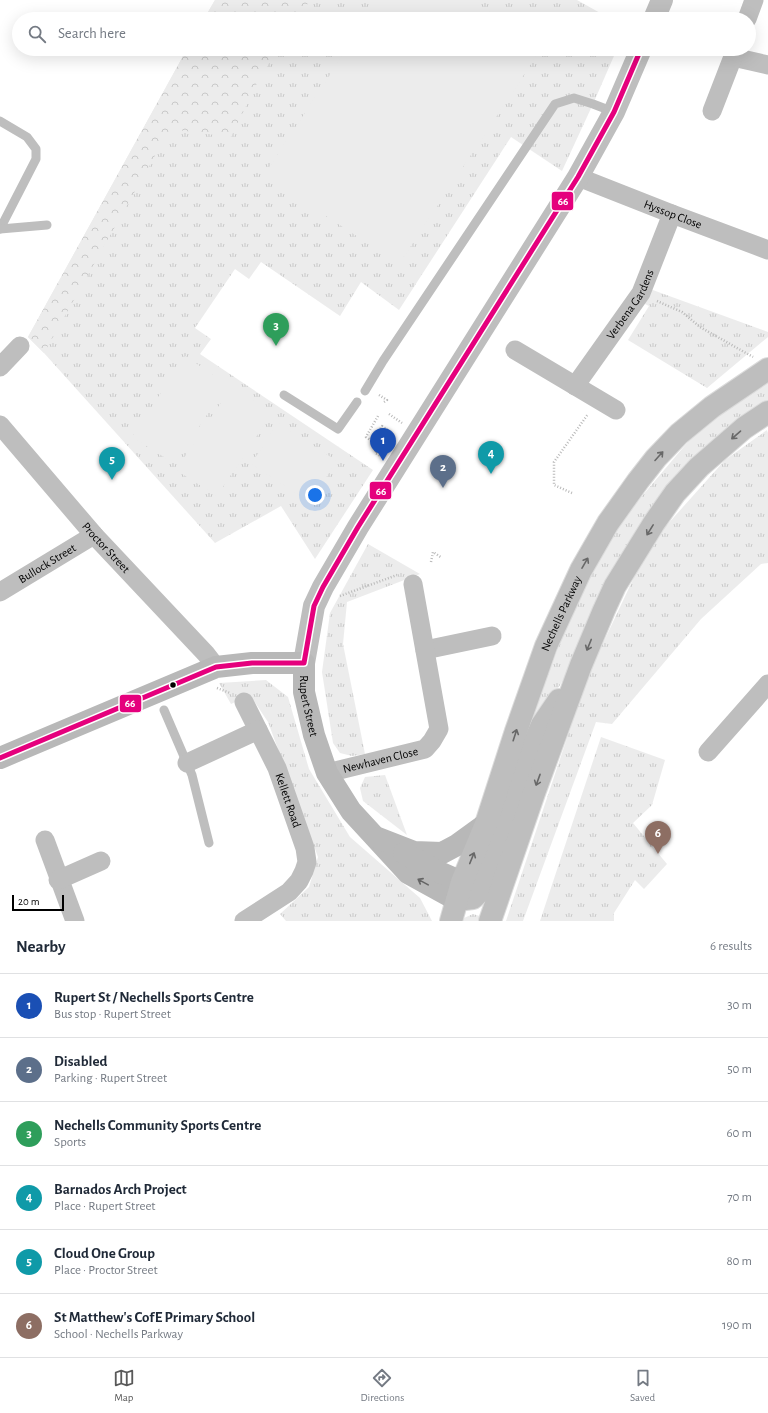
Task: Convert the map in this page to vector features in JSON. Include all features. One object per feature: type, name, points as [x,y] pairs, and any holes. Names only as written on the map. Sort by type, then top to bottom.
[{"type":"main road","points":[[657,12],[662,0]]},
{"type":"main road","name":"Rupert Street","points":[[475,892],[408,873],[351,811],[327,773],[314,735],[304,692],[304,663],[314,606],[323,587],[358,528],[578,177],[614,112],[638,56]]},
{"type":"main road","name":"Nechells Parkway","points":[[451,921],[475,892],[486,824],[516,731],[546,646],[581,570],[608,523],[656,458],[679,434],[712,407],[766,370]]},
{"type":"main road","points":[[475,892],[490,859],[519,776],[542,725],[581,665],[615,586],[654,523],[675,493],[699,467],[744,428],[768,412]]},
{"type":"main road","points":[[0,758],[207,671],[252,663],[304,663]]},
{"type":"main road","points":[[373,836],[414,852],[442,852],[457,845],[486,824]]},
{"type":"main road","name":"Nechells Parkway","points":[[475,892],[490,921]]},
{"type":"street","points":[[750,12],[754,0]]},
{"type":"street","points":[[712,111],[733,56]]},
{"type":"street","points":[[742,56],[768,65]]},
{"type":"street","name":"Hyssop Close","points":[[578,177],[768,250]]},
{"type":"street","name":"Verbena Gardens","points":[[575,386],[640,293],[672,214]]},
{"type":"street","points":[[0,367],[20,346]]},
{"type":"street","points":[[515,350],[616,410]]},
{"type":"street","name":"Proctor Street","points":[[0,425],[94,535],[206,654],[207,671]]},
{"type":"street","name":"Bullock Street","points":[[0,592],[94,535]]},
{"type":"street","name":"Newhaven Close","points":[[327,773],[425,749],[439,729],[425,650],[406,579]]},
{"type":"street","points":[[425,650],[492,636]]},
{"type":"street","points":[[708,752],[768,684]]},
{"type":"street","name":"Kellett Road","points":[[244,702],[277,768],[305,848],[307,862],[299,881],[289,892],[244,921]]},
{"type":"street","points":[[187,763],[258,730]]},
{"type":"street","points":[[45,840],[58,880],[75,921]]},
{"type":"street","points":[[58,880],[101,861]]},
{"type":"lane","points":[[365,391],[555,104],[574,98],[614,112]]},
{"type":"lane","points":[[0,121],[27,137],[36,149],[36,159],[0,229]]},
{"type":"lane","points":[[0,229],[47,225]]},
{"type":"lane","points":[[284,395],[338,429],[357,402]]},
{"type":"lane","points":[[164,710],[192,775],[209,843]]},
{"type":"path","points":[[640,293],[682,312],[700,327],[758,360],[766,370]]},
{"type":"path","points":[[378,394],[386,400],[384,402]]},
{"type":"path","points":[[572,493],[554,485],[554,462],[598,399]]},
{"type":"path","points":[[389,414],[402,422]]},
{"type":"path","points":[[375,453],[389,431],[382,426],[373,442],[366,437],[378,416]]},
{"type":"path","points":[[431,562],[433,552],[442,558]]},
{"type":"path","points":[[314,606],[406,579]]},
{"type":"path","points":[[207,671],[202,681],[230,693],[244,702]]},
{"type":"green space","points":[[215,0],[577,0],[598,12],[208,12]]},
{"type":"green space","points":[[215,0],[310,0],[302,12],[208,12]]},
{"type":"green space","points":[[380,0],[472,0],[490,12],[372,12]]},
{"type":"green space","points":[[183,56],[614,56],[562,171],[511,137],[399,310],[361,282],[340,316],[261,262],[249,279],[235,269],[195,328],[211,339],[200,354],[373,470],[315,559],[281,506],[215,543],[28,337]]},
{"type":"green space","points":[[183,56],[274,56],[258,81],[231,137],[170,129],[44,353],[28,337]]},
{"type":"green space","points":[[342,56],[536,56],[399,264],[264,175]]},
{"type":"green space","points":[[650,289],[768,332],[768,337],[707,388],[628,340],[649,306],[641,302]]},
{"type":"green space","points":[[185,356],[227,384],[175,464],[132,437]]},
{"type":"green space","points":[[768,381],[768,403],[732,426],[569,670],[530,735],[525,736],[573,608],[597,559],[626,515],[698,430]]},
{"type":"green space","points":[[232,386],[272,413],[217,496],[176,470]]},
{"type":"green space","points":[[278,423],[337,461],[310,502],[251,464]]},
{"type":"green space","points":[[767,430],[768,563],[761,564],[701,619],[612,724],[596,722],[523,921],[506,921],[588,675],[637,571],[666,526],[725,460]]},
{"type":"green space","points":[[368,544],[420,574],[347,602],[343,644],[365,754],[352,756],[340,753],[333,743],[322,672],[330,613]]},
{"type":"green space","points":[[266,680],[288,697],[309,769],[350,837],[420,898],[432,921],[286,921],[280,914],[309,887],[318,857],[268,722],[250,695],[231,704],[219,683]]},
{"type":"green space","points":[[601,737],[665,760],[652,805],[633,823],[667,864],[644,889],[635,880],[614,913],[614,921],[540,921]]},
{"type":"green space","points":[[385,775],[407,835],[363,801],[360,788],[365,777]]},
{"type":"green space","points":[[473,914],[483,917],[484,921],[463,921],[464,918]]},
{"type":"transit line","name":"66","points":[[0,758],[216,667],[252,663],[304,663],[314,606],[323,587],[358,527],[578,177],[614,112],[638,56]]},
{"type":"place","name":"Nechells Community Sports Centre","points":[[276,346]]},
{"type":"place","name":"Rupert St / Nechells Sports Centre","points":[[383,461]]},
{"type":"place","name":"Barnados Arch Project","points":[[491,474]]},
{"type":"place","name":"Cloud One Group","points":[[112,480]]},
{"type":"place","name":"Disabled","points":[[443,488]]},
{"type":"place","name":"St Matthew's CofE Primary School","points":[[658,854]]}]
